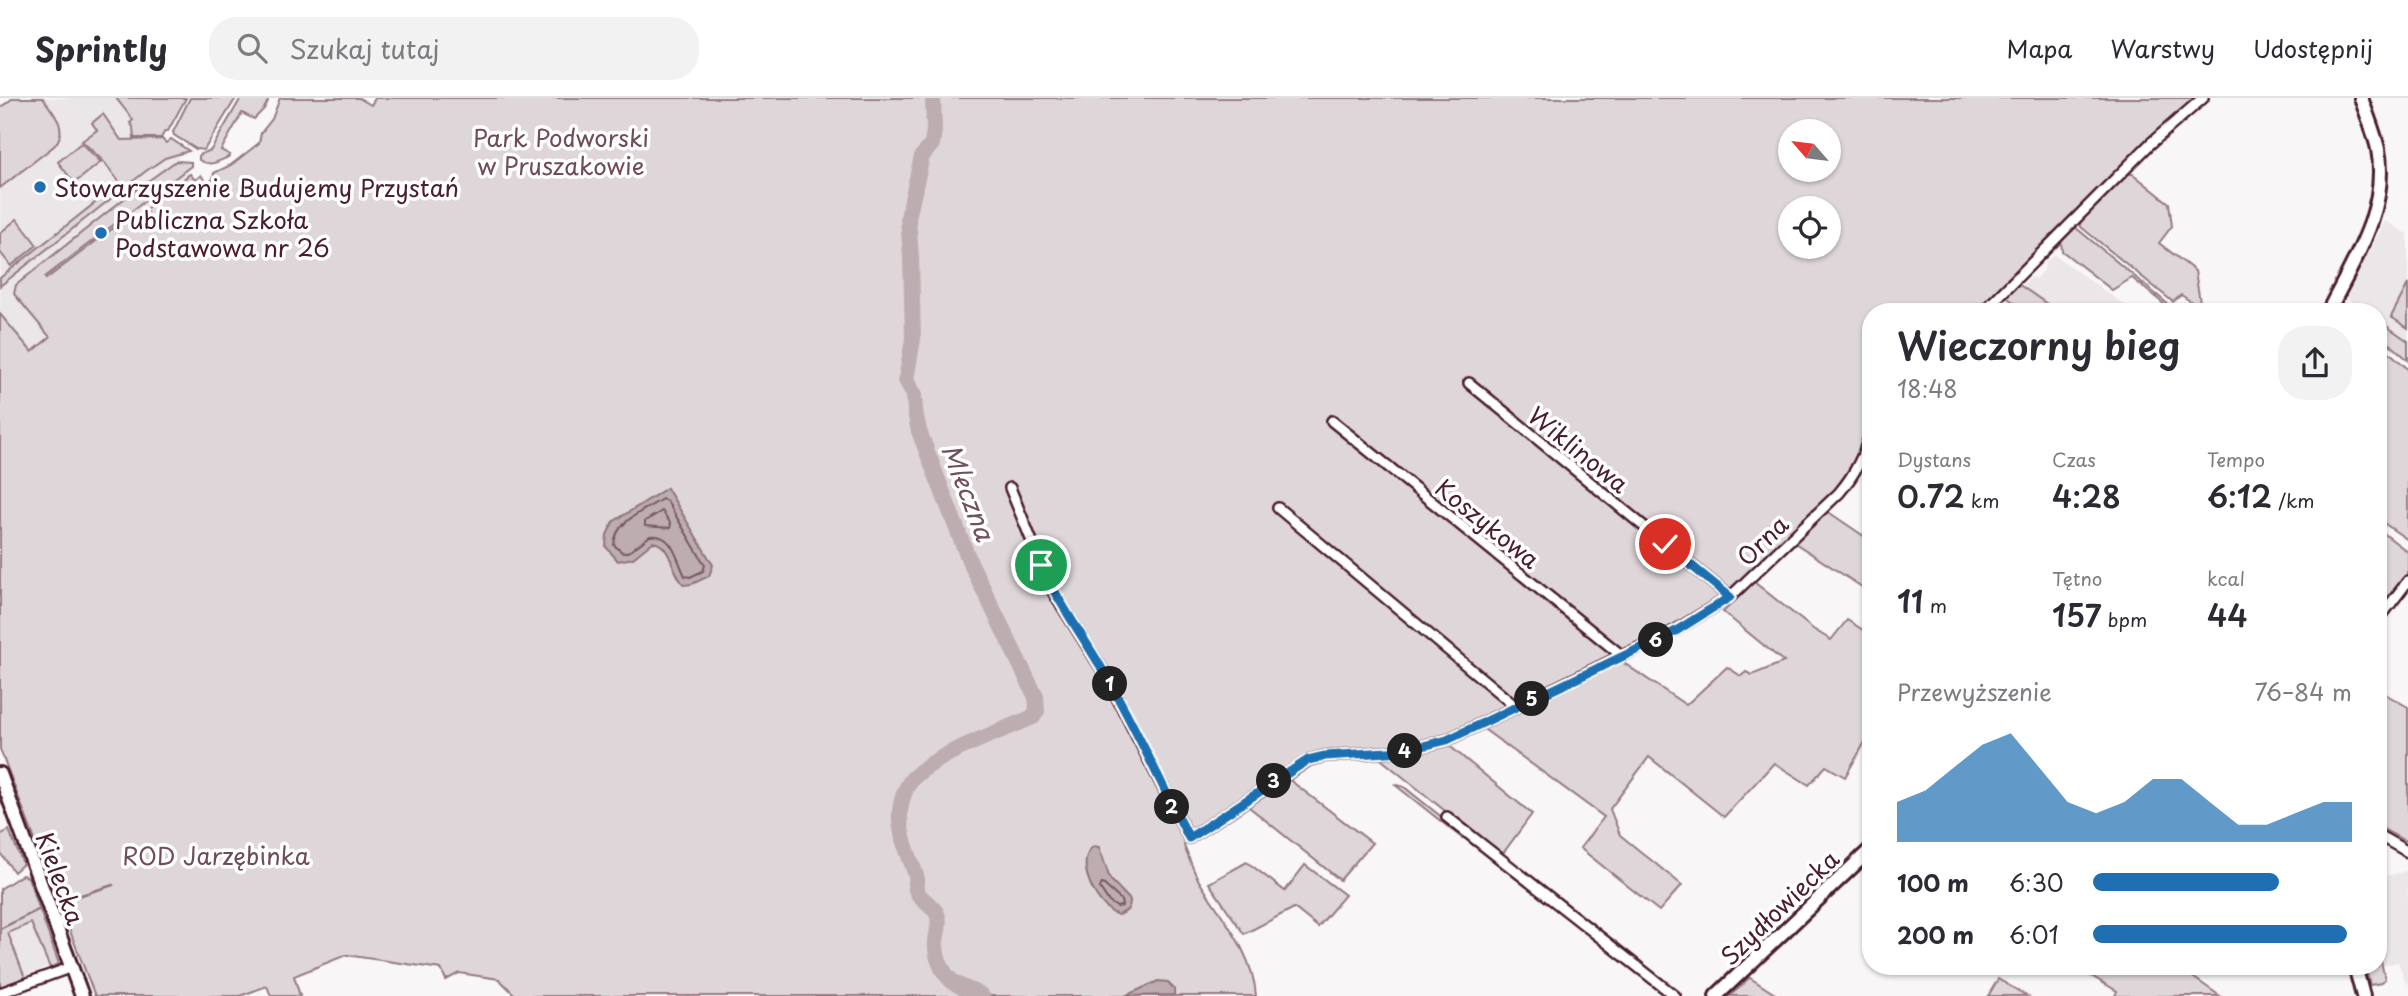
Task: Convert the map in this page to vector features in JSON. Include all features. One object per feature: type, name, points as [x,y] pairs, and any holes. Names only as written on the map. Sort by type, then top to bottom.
[{"type":"street","points":[[1992,303],[2150,144],[2203,98]]},
{"type":"street","points":[[2332,303],[2372,223],[2380,190],[2378,148],[2361,98]]},
{"type":"street","name":"Wiklinowa","points":[[1469,383],[1730,597]]},
{"type":"street","name":"Koszykowa","points":[[1332,421],[1620,655]]},
{"type":"street","name":"Orna","points":[[1010,488],[1052,590],[1105,674],[1189,838],[1308,760],[1325,756],[1403,751],[1447,740],[1620,655],[1676,631],[1730,597],[1839,493],[1855,474],[1862,459]]},
{"type":"street","points":[[1278,508],[1516,707]]},
{"type":"street","points":[[2387,609],[2408,582]]},
{"type":"street","name":"Kielecka","points":[[0,774],[82,996]]},
{"type":"street","points":[[1447,817],[1675,996]]},
{"type":"street","points":[[2387,840],[2408,852]]},
{"type":"street","name":"Szydłowiecka","points":[[1716,996],[1862,858]]},
{"type":"street","points":[[0,993],[72,967]]},
{"type":"street","points":[[2357,975],[2363,996]]},
{"type":"shaded area","name":"Publiczna Szkoła Podstawowa nr 26","points":[[16,98],[137,98],[165,130],[161,138],[176,153],[179,162],[202,189],[0,389],[0,111]]},
{"type":"shaded area","points":[[2385,221],[2408,234],[2408,284],[2391,317],[2408,328],[2408,341],[2387,326],[2387,303],[2354,303],[2346,298]]},
{"type":"shaded area","points":[[2054,255],[2122,303],[2045,303],[2021,286],[2044,270],[2045,262]]},
{"type":"shaded area","points":[[2406,871],[2408,988],[2398,962],[2387,965],[2387,876]]},
{"type":"shaded area","points":[[31,923],[49,966],[25,976],[8,933]]},
{"type":"green space","points":[[13,98],[43,98],[58,121],[59,140],[0,188],[0,108]]},
{"type":"green space","points":[[116,98],[186,98],[168,131],[165,131],[161,138],[134,138],[130,123],[133,120]]},
{"type":"green space","points":[[190,98],[236,98],[204,150],[196,149],[173,132]]},
{"type":"green space","points":[[241,98],[266,98],[268,101],[254,119],[242,113],[221,150],[230,155],[228,157],[210,163],[199,160],[199,155],[211,150]]},
{"type":"green space","points":[[280,98],[359,98],[371,105],[375,98],[2198,98],[2109,178],[1985,303],[1862,303],[1862,448],[1856,465],[1834,493],[1738,585],[1676,626],[1441,738],[1403,748],[1316,753],[1304,757],[1186,835],[1184,846],[1193,868],[1243,950],[1254,980],[1256,996],[516,996],[499,979],[459,973],[446,980],[441,969],[346,955],[294,976],[300,996],[271,996],[267,986],[240,996],[95,996],[0,749],[0,314],[32,352],[50,337],[14,294],[16,285],[176,161],[191,162],[191,166],[45,277],[46,279],[116,226],[148,214],[145,210],[190,174],[195,180],[201,175],[207,184],[213,179],[214,173],[231,165],[259,143],[261,133],[272,119]]},
{"type":"green space","points":[[103,114],[121,140],[162,139],[166,143],[171,139],[189,151],[165,158],[146,171],[0,286],[0,278],[120,183],[104,162],[82,141],[97,130],[92,123]]},
{"type":"green space","points":[[81,143],[101,162],[77,181],[72,180],[58,162]]},
{"type":"green space","points":[[2128,174],[2133,174],[2169,203],[2172,226],[2159,243],[2195,271],[2200,303],[2193,303],[2181,295],[2173,302],[2081,227],[2079,221]]},
{"type":"green space","points":[[17,219],[37,245],[11,266],[0,252],[0,233]]},
{"type":"green space","points":[[2075,227],[2167,303],[2163,303],[2132,278],[2112,290],[2062,251],[2061,242]]},
{"type":"green space","points":[[2017,284],[2045,303],[2015,303],[2005,296]]},
{"type":"green space","points":[[2408,284],[2408,328],[2391,317]]},
{"type":"green space","points":[[2387,326],[2408,341],[2408,360],[2387,341]]},
{"type":"green space","points":[[2387,350],[2408,369],[2408,540],[2387,525]]},
{"type":"green space","points":[[1827,511],[1862,535],[1862,587],[1795,543]]},
{"type":"green space","points":[[2387,536],[2408,552],[2408,576],[2387,603]]},
{"type":"green space","points":[[1754,582],[1831,640],[1847,620],[1862,629],[1862,747],[1845,777],[1826,766],[1809,785],[1774,763],[1724,817],[1649,757],[1610,809],[1620,835],[1682,885],[1659,911],[1580,848],[1604,817],[1481,727],[1515,713],[1619,660],[1686,705],[1727,667],[1741,676],[1746,672],[1752,675],[1784,662],[1723,612]]},
{"type":"green space","points":[[2387,695],[2408,707],[2408,836],[2405,841],[2387,831]]},
{"type":"green space","points":[[1446,743],[1532,814],[1501,856],[1377,756],[1430,749]]},
{"type":"green space","points":[[1287,778],[1372,843],[1340,880],[1244,803]]},
{"type":"green space","points":[[1394,784],[1404,787],[1464,835],[1462,838]]},
{"type":"green space","points":[[9,830],[23,864],[14,872],[1,854],[0,835]]},
{"type":"green space","points":[[1247,862],[1285,891],[1305,865],[1345,895],[1318,927],[1294,908],[1244,934],[1209,883]]},
{"type":"green space","points":[[22,875],[28,877],[59,964],[50,968],[31,923],[8,933],[25,978],[0,988],[0,889]]},
{"type":"green space","points":[[2089,975],[2190,975],[2220,996],[2115,996],[2117,991]]},
{"type":"green space","points":[[2367,975],[2384,975],[2385,979],[2381,983],[2370,985]]},
{"type":"green space","points":[[1750,978],[1778,996],[1730,996]]},
{"type":"green space","points":[[1998,979],[2027,996],[1988,996]]},
{"type":"water","points":[[667,488],[713,565],[709,576],[692,584],[684,585],[668,553],[659,544],[653,542],[633,558],[618,561],[606,547],[607,535],[613,522]]},
{"type":"water","points":[[1094,846],[1099,847],[1110,879],[1130,900],[1129,908],[1121,914],[1110,911],[1090,884],[1086,862],[1088,853]]},
{"type":"water","points":[[1158,981],[1168,982],[1174,989],[1174,995],[1125,996]]},
{"type":"waterway","name":"Mleczna","points":[[933,98],[932,144],[922,156],[908,218],[913,339],[906,380],[914,395],[919,431],[969,560],[1036,697],[1037,711],[1033,717],[939,759],[914,777],[901,802],[900,820],[917,879],[916,890],[938,917],[936,946],[942,968],[955,983],[982,996]]},
{"type":"waterway","points":[[62,901],[113,885]]},
{"type":"waterway","points":[[0,929],[38,910]]},
{"type":"place","name":"Stowarzyszenie Budujemy Przystań","points":[[40,187]]},
{"type":"place","name":"Publiczna Szkoła Podstawowa nr 26","points":[[101,233]]},
{"type":"route","points":[[1041,565],[1071,623],[1105,674],[1189,838],[1308,760],[1325,756],[1403,751],[1447,740],[1620,655],[1676,631],[1730,597],[1665,544]]},
{"type":"park label","name":"Park Podworski w Pruszakowie","points":[[561,151]]},
{"type":"park label","name":"ROD Jarzębinka","points":[[216,855]]}]
